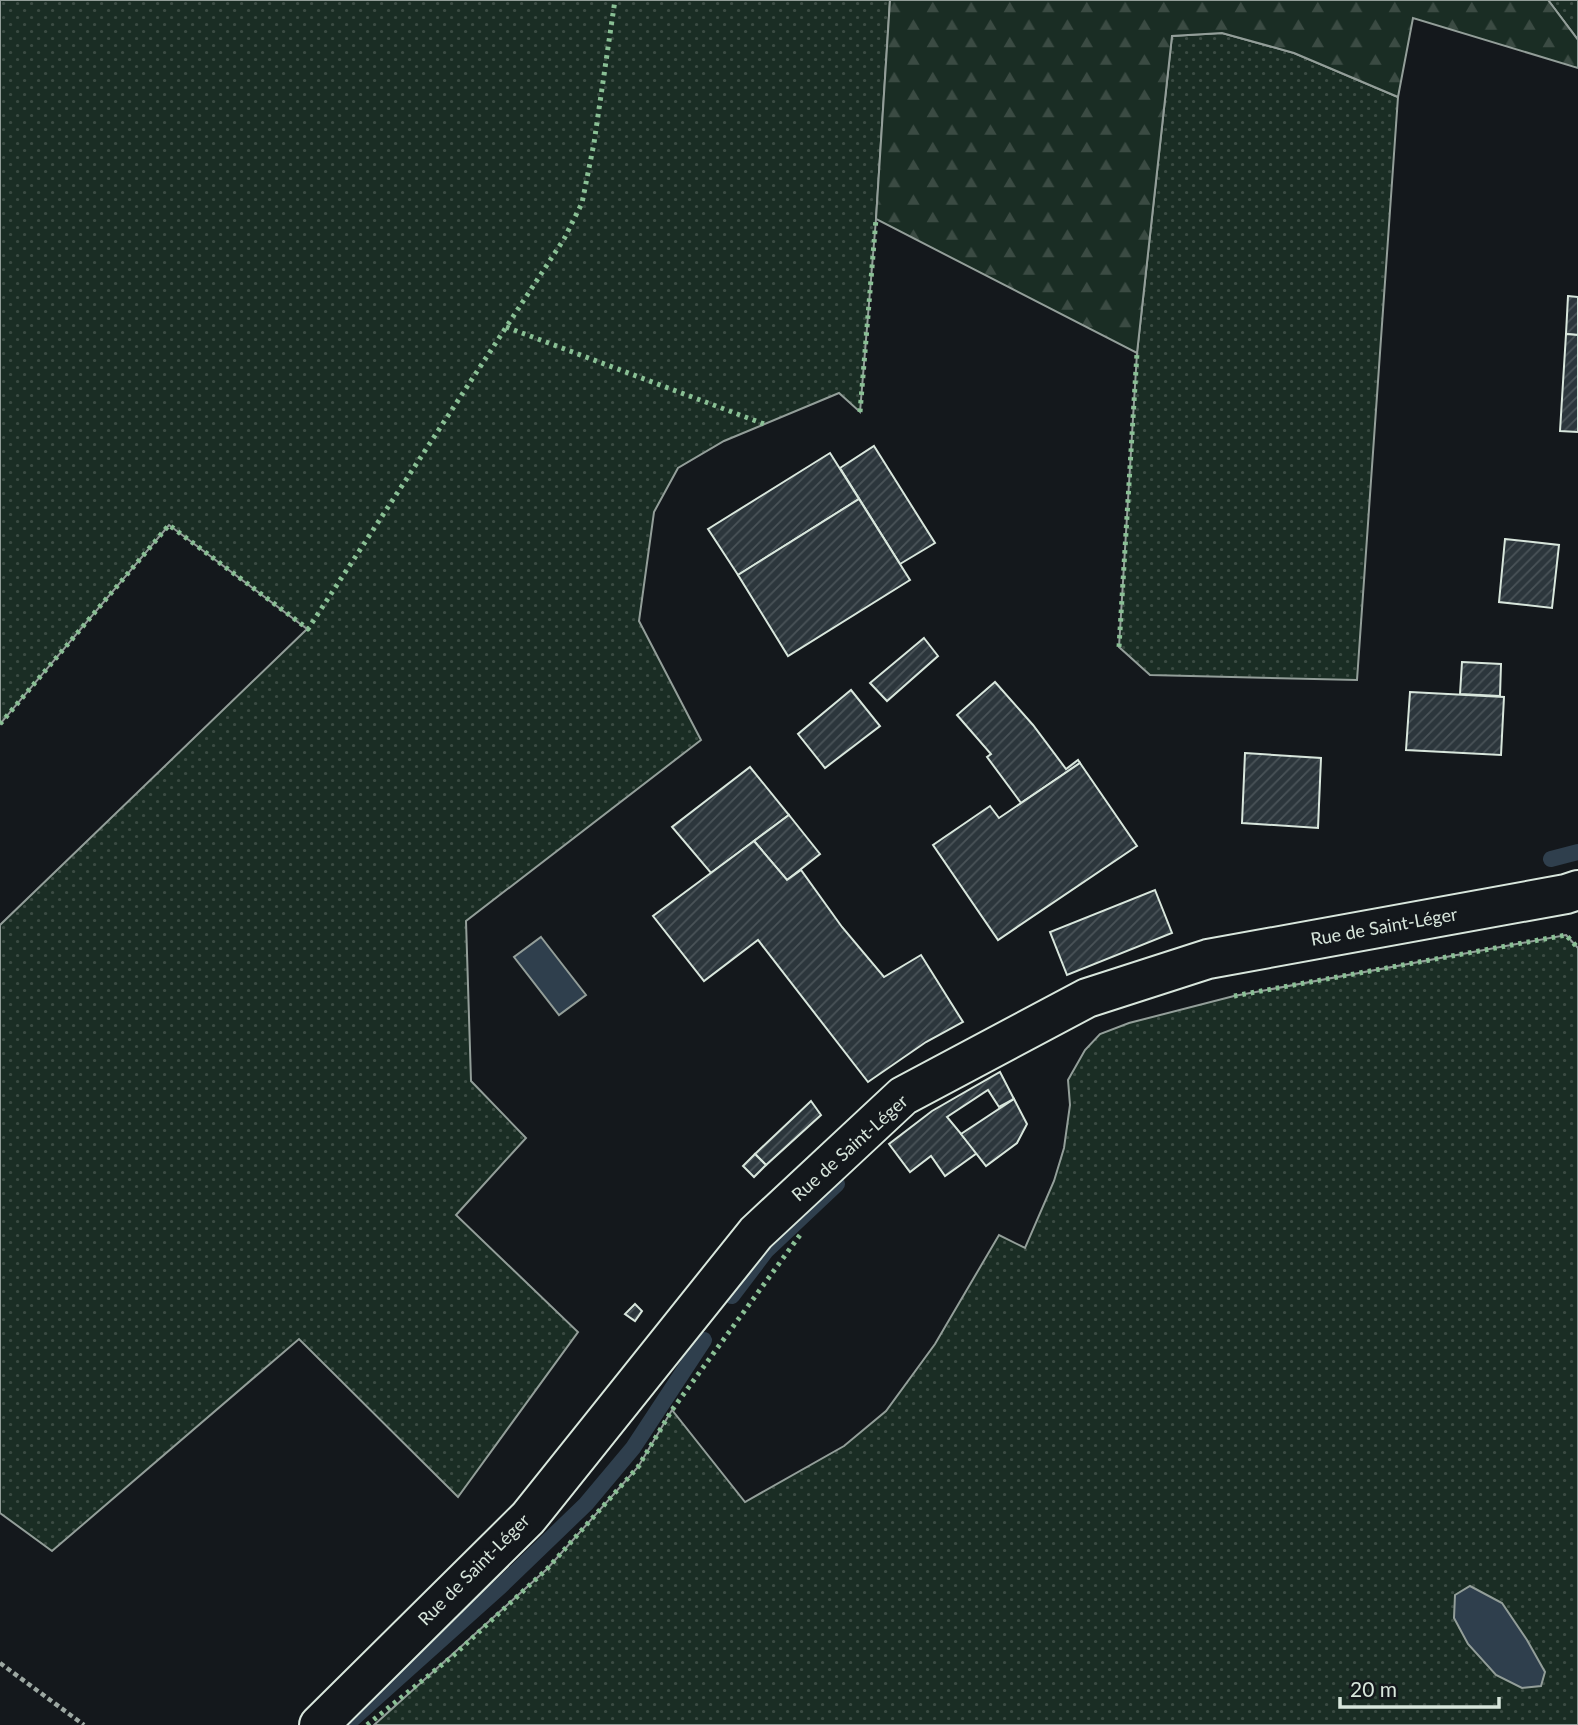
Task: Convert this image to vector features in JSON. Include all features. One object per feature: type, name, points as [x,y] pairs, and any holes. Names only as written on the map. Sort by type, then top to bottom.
[{"type":"street","name":"Rue de Saint-Léger","points":[[319,1725],[528,1518],[756,1233],[903,1096],[1087,998],[1208,959],[1552,897],[1578,890]]},
{"type":"path","points":[[0,1663],[84,1725]]},
{"type":"green space","points":[[0,0],[890,0],[860,412],[839,393],[724,441],[678,468],[654,512],[639,621],[701,740],[466,921],[471,1081],[526,1138],[456,1215],[578,1332],[458,1497],[299,1339],[52,1551],[0,1513],[0,925],[307,629],[169,525],[0,724]]},
{"type":"green space","points":[[890,0],[1548,0],[1578,40],[1578,68],[1413,18],[1398,97],[1294,53],[1222,33],[1172,36],[1137,353],[876,219]]},
{"type":"green space","points":[[1548,0],[1578,0],[1578,40]]},
{"type":"green space","points":[[1222,33],[1294,53],[1398,97],[1357,680],[1150,675],[1119,647],[1137,353],[1172,36]]},
{"type":"green space","points":[[1566,935],[1578,948],[1578,1725],[374,1725],[547,1569],[638,1467],[672,1410],[745,1502],[844,1446],[886,1411],[935,1344],[999,1235],[1025,1248],[1054,1181],[1064,1148],[1070,1105],[1068,1080],[1085,1050],[1100,1034],[1129,1023],[1234,996]]},
{"type":"water","points":[[541,937],[586,995],[559,1015],[514,957]]},
{"type":"water","points":[[1470,1586],[1502,1603],[1545,1672],[1541,1686],[1522,1688],[1496,1675],[1468,1644],[1454,1618],[1455,1595]]},
{"type":"building","points":[[1568,296],[1578,297],[1578,335],[1566,334]]},
{"type":"building","points":[[1566,334],[1578,335],[1578,432],[1560,431]]},
{"type":"building","points":[[874,446],[935,543],[900,564],[840,468]]},
{"type":"building","points":[[830,453],[859,499],[738,575],[708,529]]},
{"type":"building","points":[[859,499],[910,580],[788,656],[738,575]]},
{"type":"building","points":[[1505,539],[1559,545],[1552,608],[1499,602]]},
{"type":"building","points":[[924,638],[938,656],[887,701],[870,683]]},
{"type":"building","points":[[1462,662],[1501,664],[1500,696],[1460,694]]},
{"type":"building","points":[[995,682],[1033,725],[1066,769],[1078,760],[1080,763],[1021,803],[987,757],[991,754],[957,715]]},
{"type":"building","points":[[851,690],[880,726],[825,768],[798,734]]},
{"type":"building","points":[[1410,692],[1504,697],[1501,755],[1406,750]]},
{"type":"building","points":[[1245,753],[1321,758],[1318,828],[1242,823]]},
{"type":"building","points":[[1080,763],[1137,846],[998,940],[933,845],[990,806],[999,818]]},
{"type":"building","points":[[750,767],[789,815],[711,873],[672,827]]},
{"type":"building","points":[[789,815],[820,854],[787,880],[754,841]]},
{"type":"building","points":[[754,841],[787,880],[801,870],[842,927],[884,977],[921,955],[963,1022],[926,1042],[868,1082],[758,940],[704,981],[653,916]]},
{"type":"building","points":[[1155,890],[1172,933],[1067,975],[1050,932]]},
{"type":"building","points":[[1000,1072],[1014,1099],[999,1107],[988,1090],[947,1117],[977,1153],[945,1176],[931,1156],[910,1172],[889,1144],[932,1111]]},
{"type":"building","points":[[1014,1099],[1027,1124],[1017,1143],[986,1166],[961,1134]]},
{"type":"building","points":[[811,1101],[821,1115],[766,1165],[755,1154]]},
{"type":"building","points":[[755,1154],[766,1165],[754,1177],[743,1166]]},
{"type":"building","points":[[635,1304],[642,1311],[635,1321],[625,1314]]},
{"type":"waterway","points":[[1551,859],[1578,852]]},
{"type":"waterway","points":[[732,1296],[766,1251],[837,1184]]},
{"type":"waterway","points":[[346,1725],[501,1586],[586,1504],[633,1448],[704,1340]]},
{"type":"hedge","points":[[0,724],[169,525],[308,629],[564,239],[582,203],[594,143],[615,0]]},
{"type":"hedge","points":[[860,412],[876,219]]},
{"type":"hedge","points":[[506,327],[764,424]]},
{"type":"hedge","points":[[1119,647],[1137,353]]},
{"type":"hedge","points":[[1234,996],[1566,935],[1578,948]]},
{"type":"hedge","points":[[367,1725],[454,1655],[547,1569],[638,1467],[672,1410],[800,1235]]}]
